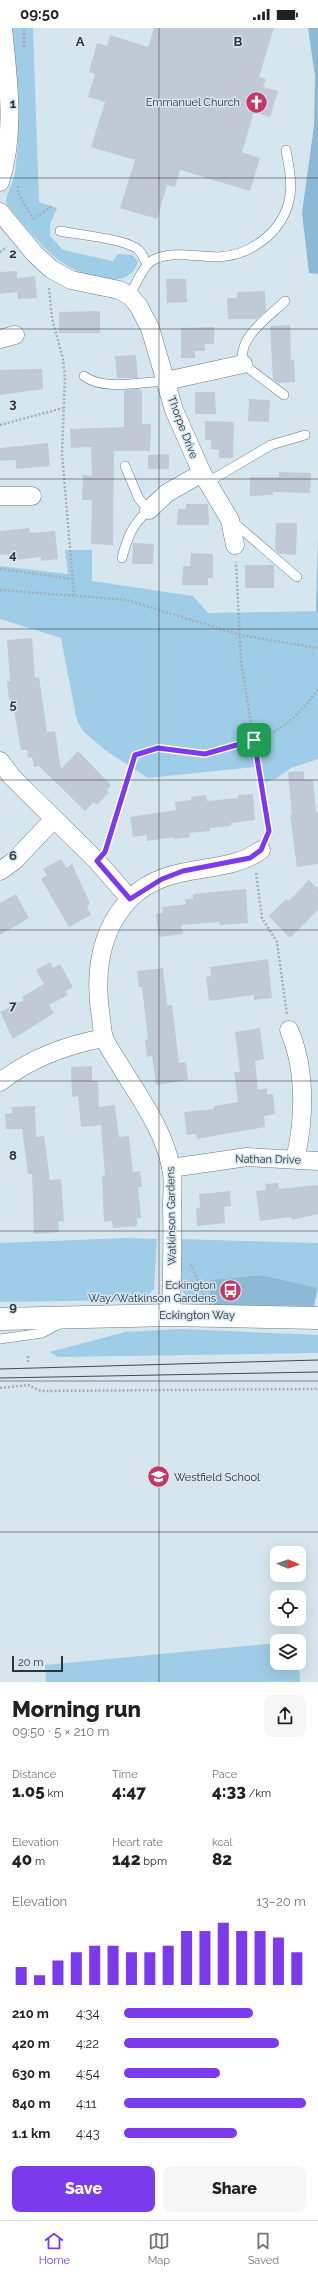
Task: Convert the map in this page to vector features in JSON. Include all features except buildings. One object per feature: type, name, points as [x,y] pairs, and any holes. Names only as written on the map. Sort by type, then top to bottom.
[{"type":"main road","name":"Eckington Way","points":[[0,1319],[171,1315],[293,1316],[318,1318]]},
{"type":"street","points":[[0,182],[7,161],[9,141],[9,84],[3,28]]},
{"type":"street","points":[[0,212],[34,253],[51,269],[71,280],[119,290],[130,296]]},
{"type":"street","name":"Thorpe Drive","points":[[130,296],[138,305],[150,328],[174,410],[205,478],[230,520],[235,545]]},
{"type":"street","name":"Thorpe Drive","points":[[166,381],[243,364]]},
{"type":"street","points":[[149,510],[167,493],[205,478]]},
{"type":"street","points":[[0,496],[32,496]]},
{"type":"street","points":[[0,761],[12,777],[97,861],[130,899]]},
{"type":"street","points":[[0,871],[14,861],[54,819]]},
{"type":"street","name":"Watkinson Gardens","points":[[171,1315],[173,1245],[171,1168],[162,1135],[104,1038],[99,1007],[98,979],[100,957],[107,934],[118,915],[130,899],[140,891],[169,876],[183,871],[250,858],[261,850]]},
{"type":"street","points":[[289,1030],[296,1044],[301,1095],[298,1147],[295,1159]]},
{"type":"street","points":[[0,1082],[17,1069],[49,1053],[76,1043],[104,1038]]},
{"type":"street","name":"Nathan Drive","points":[[171,1168],[247,1157],[318,1161]]},
{"type":"lane","points":[[130,296],[147,265],[153,260],[169,256],[231,256],[257,245],[277,225],[289,201],[290,171],[286,150]]},
{"type":"lane","points":[[60,231],[119,242],[135,248],[143,254],[147,265]]},
{"type":"lane","points":[[284,395],[243,364],[241,353],[246,339],[285,301]]},
{"type":"lane","points":[[84,376],[92,382],[102,385],[166,381]]},
{"type":"lane","points":[[205,478],[271,444],[305,435]]},
{"type":"lane","points":[[122,558],[128,536],[139,518],[149,510],[139,499],[125,466]]},
{"type":"lane","points":[[230,520],[297,577]]},
{"type":"lane","name":"Eckington Way","points":[[0,1339],[42,1333],[77,1316]]},
{"type":"path","points":[[16,231],[52,206]]},
{"type":"path","points":[[51,269],[49,284],[52,318],[63,359],[66,377],[63,408],[62,454],[74,595]]},
{"type":"path","points":[[0,426],[63,408]]},
{"type":"path","points":[[235,545],[241,662],[269,831],[261,850],[256,872],[262,918],[277,942],[289,1030]]},
{"type":"path","points":[[0,569],[72,579]]},
{"type":"path","points":[[0,590],[127,600],[240,635],[318,648]]},
{"type":"path","points":[[97,861],[105,852],[135,755],[158,748],[205,754],[271,736],[303,710],[318,689]]},
{"type":"path","points":[[173,1245],[183,1246],[205,1298]]},
{"type":"path","points":[[28,1354],[28,1362]]},
{"type":"path","points":[[0,1388],[28,1383],[41,1391],[318,1389]]},
{"type":"shaded area","points":[[11,28],[33,28],[39,202],[57,208],[50,224],[50,236],[63,250],[113,261],[118,254],[132,255],[138,261],[133,272],[124,278],[114,280],[102,279],[77,271],[66,265],[46,249],[6,203],[15,174],[18,144],[17,94]]},
{"type":"shaded area","points":[[308,28],[318,28],[318,274],[309,273],[302,213],[314,125],[315,76]]},
{"type":"shaded area","points":[[318,538],[318,611],[316,612]]},
{"type":"shaded area","points":[[65,550],[92,550],[92,581],[193,596],[208,613],[318,611],[318,759],[291,768],[277,778],[258,785],[254,767],[148,778],[105,750],[84,732],[77,721],[61,638],[0,619],[0,566],[68,574]]},
{"type":"shaded area","points":[[126,1238],[157,1239],[154,1289],[146,1297],[138,1300],[0,1302],[0,1243]]},
{"type":"shaded area","points":[[179,1239],[318,1243],[318,1288],[262,1275],[210,1280],[209,1305],[196,1302],[187,1297],[179,1282]]},
{"type":"shaded area","points":[[262,1275],[318,1288],[314,1306],[209,1305],[210,1280]]},
{"type":"shaded area","points":[[181,1329],[318,1335],[318,1353],[58,1357],[50,1352],[125,1332]]},
{"type":"shaded area","points":[[270,1644],[270,1670],[299,1670],[300,1682],[46,1682],[45,1665]]},
{"type":"tram line","points":[[0,1369],[318,1360]]},
{"type":"tram line","points":[[0,1378],[318,1372]]},
{"type":"place","name":"Emmanuel Church","points":[[256,102]]},
{"type":"place","name":"Eckington Way/Watkinson Gardens","points":[[231,1291]]},
{"type":"place","name":"Westfield School","points":[[159,1477]]},
{"type":"route","points":[[254,740],[269,831],[261,850],[250,858],[237,862],[183,871],[162,879],[140,891],[130,899],[97,861],[105,852],[135,755],[158,748],[205,754],[227,749],[254,740]]}]
